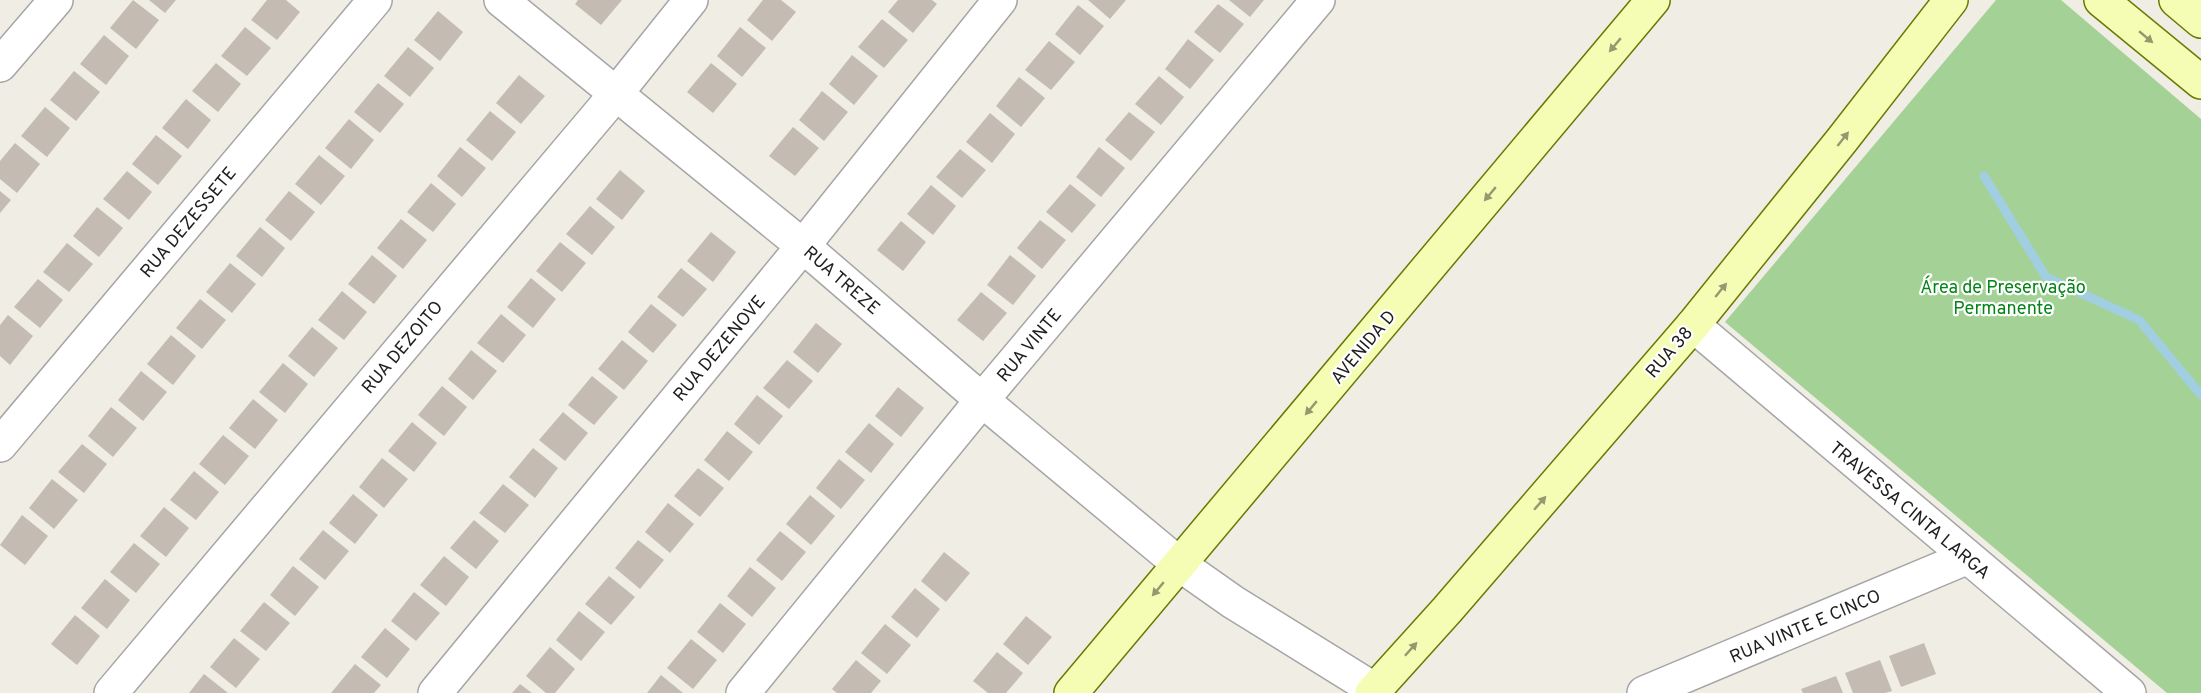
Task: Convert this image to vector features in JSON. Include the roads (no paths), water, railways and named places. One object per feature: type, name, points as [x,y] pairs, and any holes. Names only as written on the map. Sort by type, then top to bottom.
[{"type":"street","points":[[0,65],[56,0]]},
{"type":"street","name":"RUA DEZESSETE","points":[[0,445],[375,0]]},
{"type":"street","name":"RUA TREZE","points":[[501,0],[803,246],[982,400],[1179,564],[1233,602],[1374,692]]},
{"type":"street","name":"RUA DEZOITO","points":[[111,693],[615,94],[691,0]]},
{"type":"street","name":"RUA DEZENOVE","points":[[435,693],[803,246],[1000,0]]},
{"type":"street","name":"RUA VINTE","points":[[743,693],[982,400],[1318,0]]},
{"type":"street","name":"AVENIDA D","points":[[1071,693],[1653,0]]},
{"type":"street","name":"RUA 38","points":[[1374,692],[1693,325],[1951,0]]},
{"type":"street","points":[[2101,0],[2201,82]]},
{"type":"street","points":[[2176,0],[2201,21]]},
{"type":"street","name":"TRAVESSA CINTA LARGA","points":[[1693,325],[1966,558],[2129,693]]},
{"type":"street","name":"RUA VINTE E CINCO","points":[[1644,693],[1966,558]]},
{"type":"waterway","points":[[1984,176],[2046,277],[2139,320],[2201,395]]},
{"type":"park label","name":"Área de Preservação Permanente","points":[[2003,297]]}]
